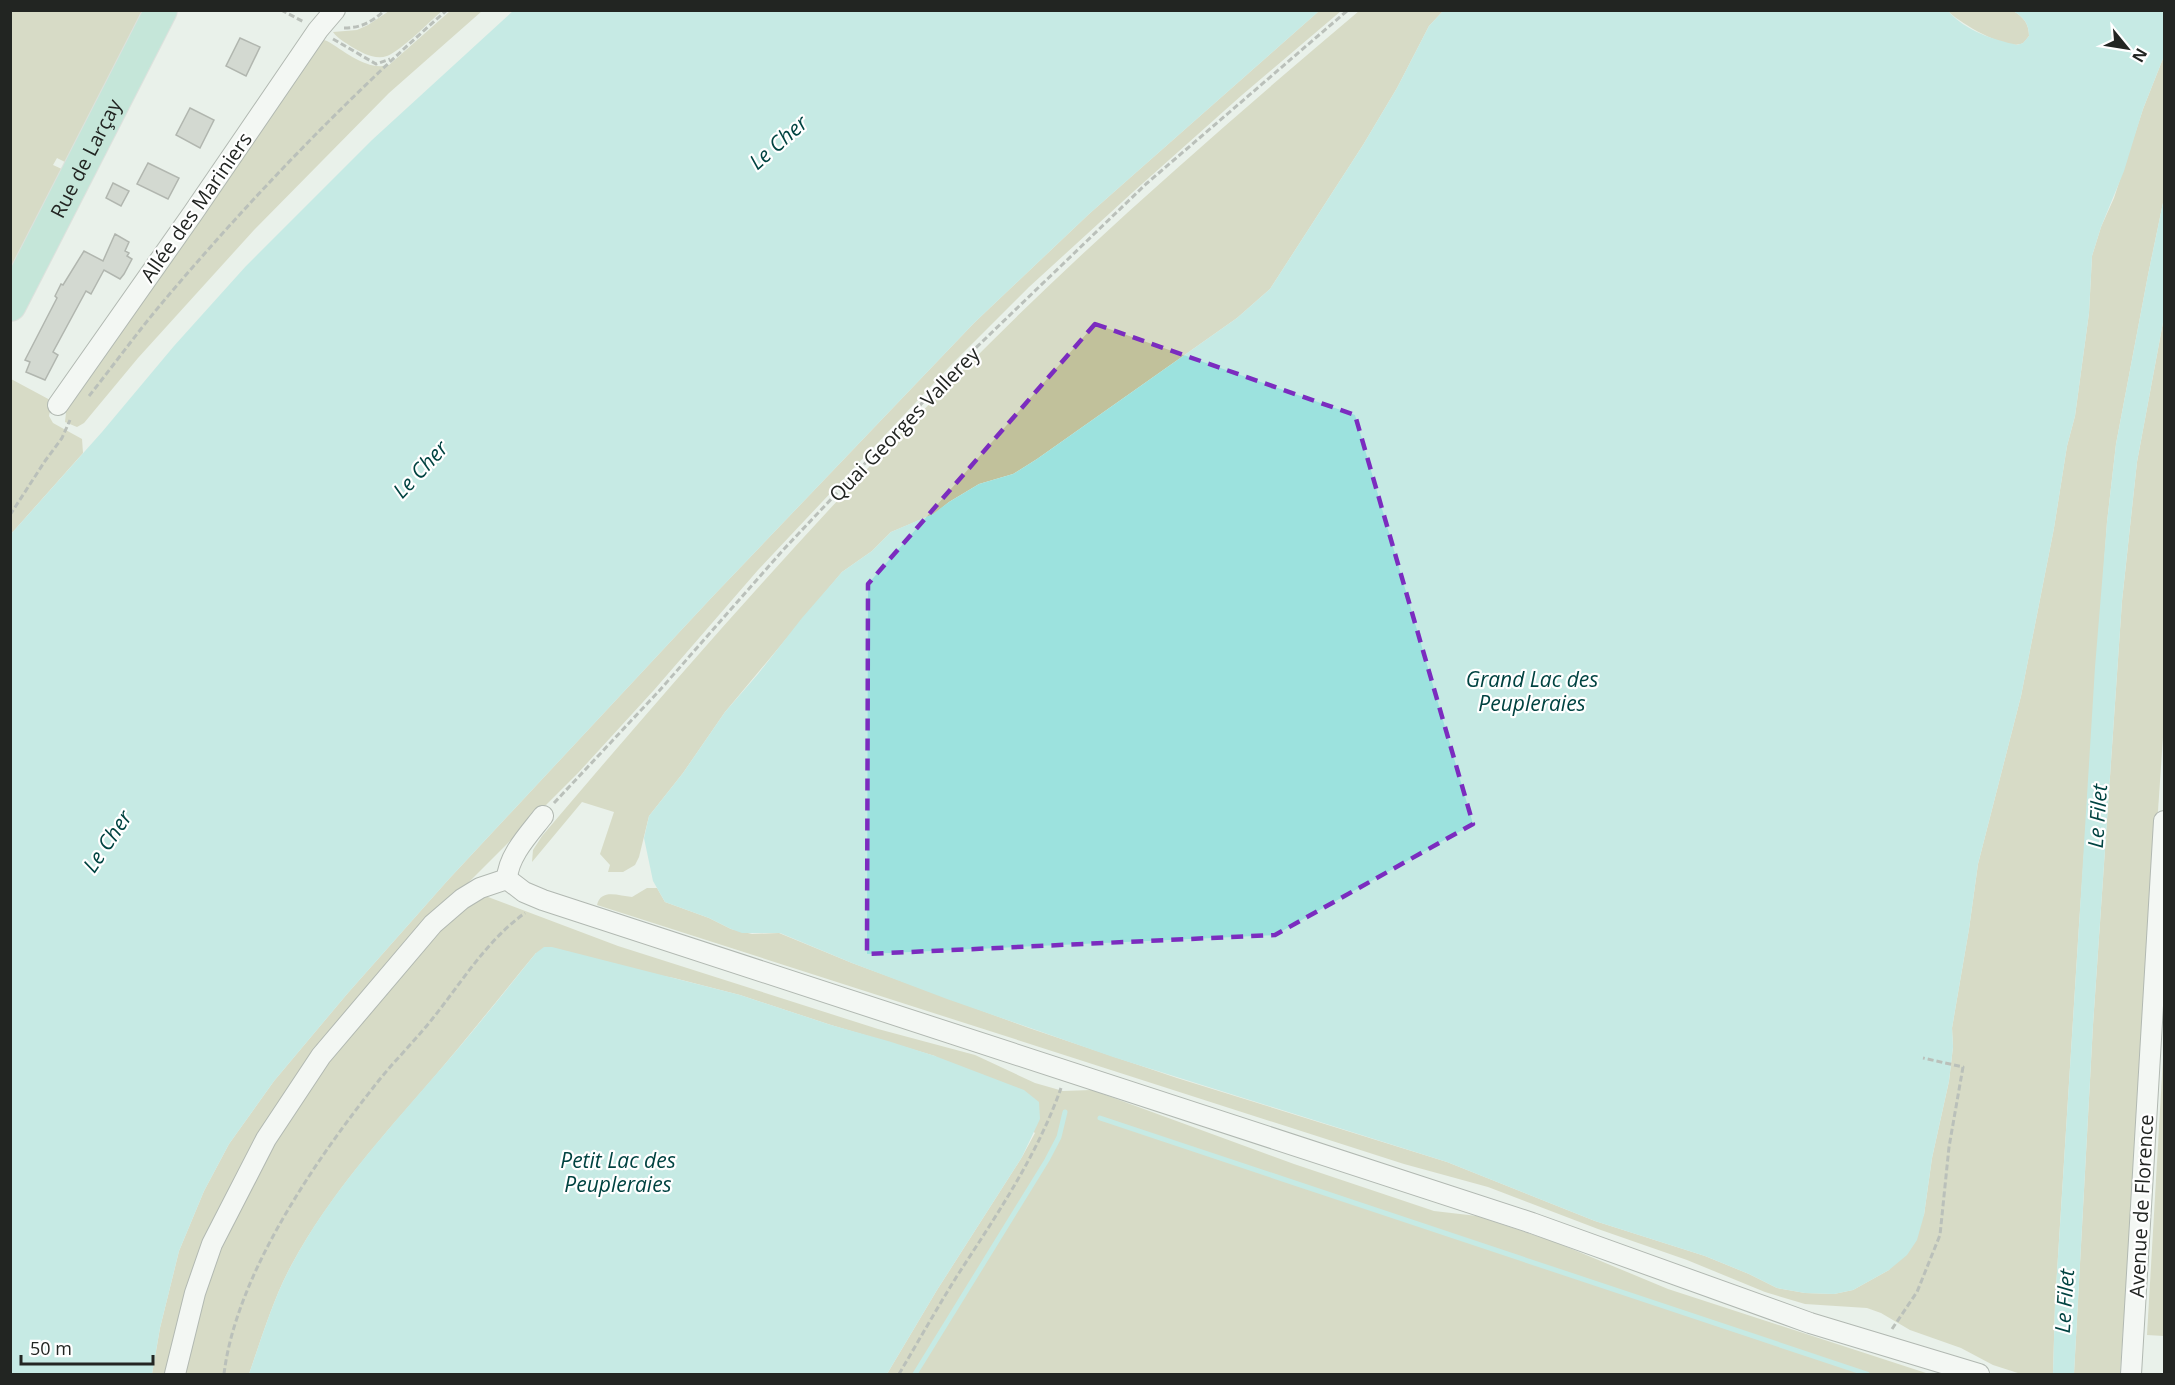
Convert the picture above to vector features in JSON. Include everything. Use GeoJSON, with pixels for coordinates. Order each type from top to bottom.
{"type":"FeatureCollection","features":[{"type":"Feature","properties":{"kind":"main road","name":"Rue de Larçay"},"geometry":{"type":"LineString","coordinates":[[10,305],[161,10]]}},
{"type":"Feature","properties":{"kind":"street","name":"Allée des Mariniers"},"geometry":{"type":"LineString","coordinates":[[66,411],[193,213],[318,30],[335,10]]}},
{"type":"Feature","properties":{"kind":"street"},"geometry":{"type":"LineString","coordinates":[[507,879],[514,857],[543,816]]}},
{"type":"Feature","properties":{"kind":"street","name":"Avenue de Florence"},"geometry":{"type":"LineString","coordinates":[[2131,1374],[2164,821]]}},
{"type":"Feature","properties":{"kind":"street"},"geometry":{"type":"LineString","coordinates":[[507,879],[524,892],[543,900],[1532,1223],[1810,1323],[1978,1374]]}},
{"type":"Feature","properties":{"kind":"street"},"geometry":{"type":"LineString","coordinates":[[175,1374],[195,1293],[212,1244],[266,1139],[315,1065],[433,924],[462,899],[480,888],[507,879]]}},
{"type":"Feature","properties":{"kind":"path"},"geometry":{"type":"LineString","coordinates":[[281,10],[376,64],[393,58]]}},
{"type":"Feature","properties":{"kind":"path"},"geometry":{"type":"LineString","coordinates":[[318,30],[357,28],[374,20],[384,10]]}},
{"type":"Feature","properties":{"kind":"path"},"geometry":{"type":"LineString","coordinates":[[86,400],[162,303],[272,180],[393,58],[447,10]]}},
{"type":"Feature","properties":{"kind":"path","name":"Quai Georges Vallerey"},"geometry":{"type":"LineString","coordinates":[[543,816],[659,691],[784,549],[958,365],[1146,184],[1348,10]]}},
{"type":"Feature","properties":{"kind":"path"},"geometry":{"type":"LineString","coordinates":[[10,515],[62,438],[66,424],[66,411]]}},
{"type":"Feature","properties":{"kind":"path"},"geometry":{"type":"LineString","coordinates":[[224,1374],[236,1323],[272,1238],[334,1140],[377,1083],[430,1022],[490,942],[512,922],[543,900]]}},
{"type":"Feature","properties":{"kind":"path"},"geometry":{"type":"LineString","coordinates":[[1881,1345],[1917,1292],[1940,1235],[1949,1147],[1963,1067],[1923,1058]]}},
{"type":"Feature","properties":{"kind":"path"},"geometry":{"type":"LineString","coordinates":[[899,1374],[1029,1161],[1051,1118],[1067,1070]]}},
{"type":"Feature","properties":{"kind":"highlighted area"},"geometry":{"type":"Polygon","coordinates":[[[1095,324],[1355,415],[1473,824],[1275,935],[867,954],[868,584],[1095,324]]]}},
{"type":"Feature","properties":{"kind":"green space"},"geometry":{"type":"Polygon","coordinates":[[[11,11],[145,11],[67,163],[57,158],[53,165],[64,170],[11,272],[11,11]]]}},
{"type":"Feature","properties":{"kind":"green space"},"geometry":{"type":"Polygon","coordinates":[[[389,11],[442,11],[400,48],[382,57],[360,52],[333,32],[357,30],[389,11]]]}},
{"type":"Feature","properties":{"kind":"green space"},"geometry":{"type":"Polygon","coordinates":[[[450,11],[482,11],[389,93],[254,230],[138,358],[84,423],[77,427],[65,422],[67,403],[321,39],[365,63],[389,65],[450,11]]]}},
{"type":"Feature","properties":{"kind":"green space"},"geometry":{"type":"Polygon","coordinates":[[[1319,11],[1341,11],[1242,95],[1029,287],[950,366],[758,570],[578,773],[464,887],[254,1147],[169,1374],[152,1374],[160,1328],[179,1251],[204,1191],[229,1144],[274,1081],[347,994],[448,880],[714,595],[974,323],[1089,214],[1319,11]]]}},
{"type":"Feature","properties":{"kind":"green space"},"geometry":{"type":"Polygon","coordinates":[[[1359,11],[1443,11],[1429,26],[1397,88],[1363,145],[1270,289],[1237,318],[1037,459],[1013,474],[979,484],[934,514],[891,532],[872,551],[842,572],[725,712],[683,773],[649,816],[635,865],[623,872],[608,872],[610,865],[600,854],[614,812],[582,802],[532,862],[533,850],[542,836],[644,717],[799,542],[906,428],[1009,324],[1106,232],[1359,11]]]}},
{"type":"Feature","properties":{"kind":"green space"},"geometry":{"type":"Polygon","coordinates":[[[1948,11],[2013,11],[2025,21],[2029,36],[2023,43],[2016,45],[1995,40],[1962,22],[1948,11]]]}},
{"type":"Feature","properties":{"kind":"green space"},"geometry":{"type":"Polygon","coordinates":[[[2164,56],[2164,198],[2116,444],[2107,522],[2079,925],[2055,1304],[2053,1374],[2021,1374],[1993,1365],[1961,1348],[1910,1330],[1881,1313],[1867,1308],[1805,1304],[1765,1292],[1687,1260],[1488,1187],[1404,1164],[597,905],[602,896],[632,897],[647,888],[657,888],[665,902],[709,918],[731,929],[752,934],[779,933],[852,963],[1029,1028],[1177,1078],[1447,1162],[1595,1221],[1705,1256],[1777,1288],[1805,1293],[1834,1294],[1853,1290],[1889,1270],[1924,1215],[1932,1158],[1949,1081],[1953,1047],[1952,1028],[1978,864],[2021,696],[2054,528],[2067,446],[2075,416],[2089,313],[2092,256],[2143,109],[2164,56]]]}},
{"type":"Feature","properties":{"kind":"green space"},"geometry":{"type":"Polygon","coordinates":[[[2164,317],[2164,722],[2120,1374],[2074,1374],[2093,1025],[2122,601],[2137,462],[2164,317]]]}},
{"type":"Feature","properties":{"kind":"green space"},"geometry":{"type":"Polygon","coordinates":[[[11,379],[52,401],[49,416],[53,423],[82,439],[83,453],[11,534],[11,379]]]}},
{"type":"Feature","properties":{"kind":"green space"},"geometry":{"type":"Polygon","coordinates":[[[481,896],[618,946],[878,1029],[975,1055],[1035,1083],[1063,1091],[1092,1090],[1294,1164],[1434,1211],[1477,1216],[1555,1242],[1668,1289],[1929,1374],[887,1374],[1035,1133],[935,1056],[740,995],[674,978],[536,953],[448,1061],[377,1143],[323,1214],[285,1277],[249,1374],[182,1374],[207,1283],[219,1250],[265,1156],[327,1059],[432,936],[481,896]]]}},
{"type":"Feature","properties":{"kind":"green space"},"geometry":{"type":"Polygon","coordinates":[[[2164,1041],[2164,1336],[2147,1335],[2164,1041]]]}},
{"type":"Feature","properties":{"kind":"water","name":"Le Cher"},"geometry":{"type":"Polygon","coordinates":[[[514,10],[1319,11],[1089,214],[974,323],[714,595],[448,880],[347,994],[274,1081],[229,1144],[204,1191],[179,1251],[160,1328],[152,1374],[11,1374],[11,534],[246,266],[372,140],[514,10]]]}},
{"type":"Feature","properties":{"kind":"water","name":"Grand Lac des Peupleraies"},"geometry":{"type":"Polygon","coordinates":[[[1443,11],[1948,11],[1971,29],[2017,45],[2023,43],[2029,36],[2029,32],[2025,21],[2013,11],[2164,11],[2164,56],[2143,109],[2124,171],[2092,256],[2089,313],[2075,416],[2067,446],[2054,528],[2021,696],[1978,864],[1952,1028],[1953,1047],[1949,1081],[1932,1158],[1924,1215],[1917,1240],[1907,1255],[1889,1270],[1853,1290],[1834,1294],[1805,1293],[1777,1288],[1705,1256],[1595,1221],[1447,1162],[1113,1057],[947,999],[780,933],[742,933],[665,902],[653,881],[644,838],[649,816],[683,773],[725,712],[842,572],[872,551],[891,532],[933,514],[979,484],[1013,474],[1037,459],[1237,318],[1270,289],[1363,145],[1397,88],[1429,26],[1443,11]]]}},
{"type":"Feature","properties":{"kind":"water","name":"Le Filet"},"geometry":{"type":"Polygon","coordinates":[[[2164,198],[2164,317],[2137,462],[2122,601],[2093,1025],[2074,1374],[2053,1374],[2055,1304],[2095,667],[2107,522],[2116,444],[2164,198]]]}},
{"type":"Feature","properties":{"kind":"water","name":"Petit Lac des Peupleraies"},"geometry":{"type":"Polygon","coordinates":[[[544,947],[552,947],[740,995],[888,1041],[935,1056],[1024,1090],[1039,1102],[1040,1119],[1022,1157],[937,1290],[887,1374],[249,1374],[285,1277],[322,1214],[375,1145],[459,1048],[536,953],[544,947]]]}},
{"type":"Feature","properties":{"kind":"building"},"geometry":{"type":"Polygon","coordinates":[[[240,38],[260,47],[246,76],[226,66],[240,38]]]}},
{"type":"Feature","properties":{"kind":"building"},"geometry":{"type":"Polygon","coordinates":[[[190,108],[214,120],[200,148],[176,135],[190,108]]]}},
{"type":"Feature","properties":{"kind":"building"},"geometry":{"type":"Polygon","coordinates":[[[148,163],[179,178],[168,199],[137,184],[148,163]]]}},
{"type":"Feature","properties":{"kind":"building"},"geometry":{"type":"Polygon","coordinates":[[[113,183],[129,191],[121,206],[106,198],[113,183]]]}},
{"type":"Feature","properties":{"kind":"building"},"geometry":{"type":"Polygon","coordinates":[[[115,234],[129,242],[125,251],[132,259],[124,274],[120,279],[104,270],[91,294],[86,291],[53,352],[58,355],[45,380],[26,372],[30,362],[25,360],[57,298],[55,296],[61,284],[63,285],[84,251],[103,261],[115,234]]]}},
{"type":"Feature","properties":{"kind":"waterway"},"geometry":{"type":"LineString","coordinates":[[915,1374],[1047,1160],[1059,1137],[1065,1112]]}},
{"type":"Feature","properties":{"kind":"waterway"},"geometry":{"type":"LineString","coordinates":[[1100,1118],[1867,1374]]}}]}
